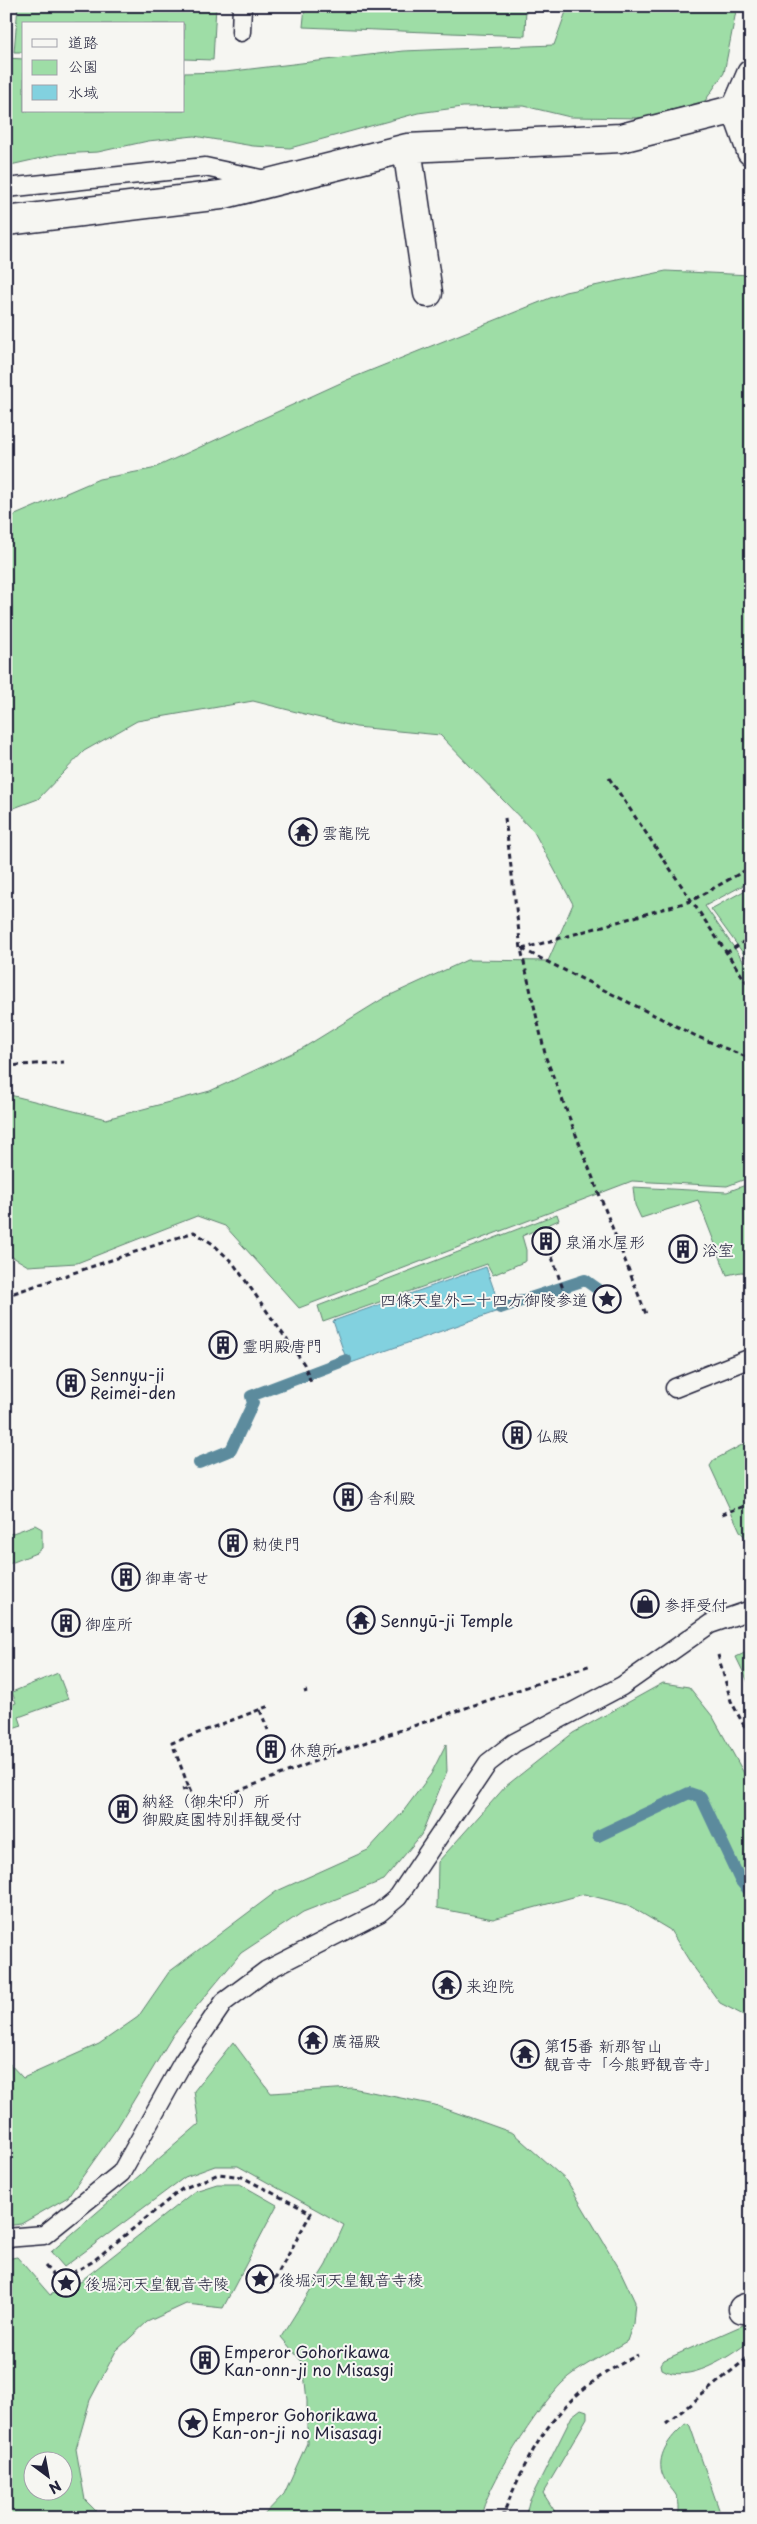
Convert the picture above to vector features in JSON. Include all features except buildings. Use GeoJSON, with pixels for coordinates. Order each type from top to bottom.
{"type":"FeatureCollection","features":[{"type":"Feature","properties":{"kind":"street"},"geometry":{"type":"LineString","coordinates":[[751,74],[743,105],[751,151]]}},
{"type":"Feature","properties":{"kind":"street"},"geometry":{"type":"LineString","coordinates":[[6,221],[221,195],[270,181],[407,148],[621,138],[743,105]]}},
{"type":"Feature","properties":{"kind":"street"},"geometry":{"type":"LineString","coordinates":[[407,148],[428,293]]}},
{"type":"Feature","properties":{"kind":"lane"},"geometry":{"type":"LineString","coordinates":[[241,32],[242,6]]}},
{"type":"Feature","properties":{"kind":"lane"},"geometry":{"type":"LineString","coordinates":[[6,188],[205,168],[270,181]]}},
{"type":"Feature","properties":{"kind":"lane"},"geometry":{"type":"LineString","coordinates":[[675,1388],[751,1358]]}},
{"type":"Feature","properties":{"kind":"lane"},"geometry":{"type":"LineString","coordinates":[[6,2238],[44,2235],[121,2173],[183,2062],[224,2002],[267,1970],[379,1913],[398,1897],[488,1763],[514,1743],[622,1686],[710,1624],[751,1610]]}},
{"type":"Feature","properties":{"kind":"path"},"geometry":{"type":"LineString","coordinates":[[608,778],[751,989]]}},
{"type":"Feature","properties":{"kind":"path"},"geometry":{"type":"LineString","coordinates":[[505,818],[521,949],[546,1058],[646,1314]]}},
{"type":"Feature","properties":{"kind":"path"},"geometry":{"type":"LineString","coordinates":[[521,949],[691,901],[751,867]]}},
{"type":"Feature","properties":{"kind":"path"},"geometry":{"type":"LineString","coordinates":[[726,953],[751,937]]}},
{"type":"Feature","properties":{"kind":"path"},"geometry":{"type":"LineString","coordinates":[[521,949],[698,1037],[751,1059]]}},
{"type":"Feature","properties":{"kind":"path"},"geometry":{"type":"LineString","coordinates":[[6,1066],[64,1062]]}},
{"type":"Feature","properties":{"kind":"path"},"geometry":{"type":"LineString","coordinates":[[6,1296],[194,1232],[213,1244],[233,1263],[304,1364],[311,1383]]}},
{"type":"Feature","properties":{"kind":"path"},"geometry":{"type":"LineString","coordinates":[[552,1258],[564,1292]]}},
{"type":"Feature","properties":{"kind":"path"},"geometry":{"type":"LineString","coordinates":[[6,1288],[14,1293]]}},
{"type":"Feature","properties":{"kind":"path"},"geometry":{"type":"LineString","coordinates":[[722,1514],[751,1504]]}},
{"type":"Feature","properties":{"kind":"path"},"geometry":{"type":"LineString","coordinates":[[710,1624],[730,1701],[751,1739]]}},
{"type":"Feature","properties":{"kind":"path"},"geometry":{"type":"LineString","coordinates":[[269,1706],[172,1743],[197,1807],[349,1748],[599,1662]]}},
{"type":"Feature","properties":{"kind":"path"},"geometry":{"type":"LineString","coordinates":[[260,1710],[268,1730]]}},
{"type":"Feature","properties":{"kind":"path"},"geometry":{"type":"LineString","coordinates":[[182,1790],[189,1788]]}},
{"type":"Feature","properties":{"kind":"path"},"geometry":{"type":"LineString","coordinates":[[58,2281],[92,2262],[182,2190],[218,2174],[242,2177],[310,2213],[268,2292]]}},
{"type":"Feature","properties":{"kind":"path"},"geometry":{"type":"LineString","coordinates":[[749,2240],[751,2244]]}},
{"type":"Feature","properties":{"kind":"path"},"geometry":{"type":"LineString","coordinates":[[504,2518],[504,2512],[520,2474],[542,2434],[577,2393],[638,2355]]}},
{"type":"Feature","properties":{"kind":"path"},"geometry":{"type":"LineString","coordinates":[[666,2424],[751,2356]]}},
{"type":"Feature","properties":{"kind":"green space"},"geometry":{"type":"Polygon","coordinates":[[[18,6],[216,6],[213,60],[185,59],[185,22],[22,22],[22,52],[14,52],[18,6]]]}},
{"type":"Feature","properties":{"kind":"green space"},"geometry":{"type":"Polygon","coordinates":[[[305,6],[526,6],[525,36],[303,27],[305,6]]]}},
{"type":"Feature","properties":{"kind":"green space"},"geometry":{"type":"Polygon","coordinates":[[[568,6],[737,6],[724,73],[705,101],[643,118],[570,117],[524,106],[463,107],[418,113],[290,148],[253,146],[194,136],[148,141],[98,152],[59,154],[6,166],[6,58],[22,59],[22,112],[185,112],[185,73],[225,72],[403,51],[554,45],[568,6]]]}},
{"type":"Feature","properties":{"kind":"green space"},"geometry":{"type":"Polygon","coordinates":[[[666,271],[751,275],[751,881],[705,906],[751,972],[751,1177],[727,1186],[632,1181],[299,1308],[225,1226],[197,1216],[77,1263],[28,1266],[6,1253],[6,1094],[106,1119],[210,1091],[303,1048],[384,998],[467,960],[548,961],[573,904],[534,832],[440,735],[356,727],[253,701],[137,721],[84,751],[38,799],[6,811],[6,519],[99,479],[152,469],[347,380],[565,292],[666,271]]]}},
{"type":"Feature","properties":{"kind":"green space"},"geometry":{"type":"Polygon","coordinates":[[[751,887],[751,964],[711,909],[751,887]]]}},
{"type":"Feature","properties":{"kind":"green space"},"geometry":{"type":"Polygon","coordinates":[[[751,1183],[751,1274],[741,1272],[727,1275],[698,1200],[641,1218],[635,1205],[633,1187],[727,1192],[751,1183]]]}},
{"type":"Feature","properties":{"kind":"green space"},"geometry":{"type":"Polygon","coordinates":[[[557,1214],[559,1220],[522,1236],[526,1250],[526,1261],[493,1275],[487,1264],[323,1322],[318,1306],[557,1214]]]}},
{"type":"Feature","properties":{"kind":"green space"},"geometry":{"type":"Polygon","coordinates":[[[751,1440],[751,1545],[740,1531],[710,1466],[714,1460],[751,1440]]]}},
{"type":"Feature","properties":{"kind":"green space"},"geometry":{"type":"Polygon","coordinates":[[[35,1525],[42,1529],[42,1548],[36,1553],[6,1565],[6,1532],[10,1534],[35,1525]]]}},
{"type":"Feature","properties":{"kind":"green space"},"geometry":{"type":"Polygon","coordinates":[[[751,1650],[751,1688],[736,1657],[751,1650]]]}},
{"type":"Feature","properties":{"kind":"green space"},"geometry":{"type":"Polygon","coordinates":[[[58,1673],[68,1699],[19,1717],[22,1726],[6,1731],[6,1707],[16,1703],[12,1692],[58,1673]]]}},
{"type":"Feature","properties":{"kind":"green space"},"geometry":{"type":"Polygon","coordinates":[[[663,1683],[689,1687],[713,1717],[751,1786],[751,2019],[720,2003],[690,1962],[670,1930],[628,1905],[584,1894],[493,1919],[437,1908],[438,1862],[506,1786],[573,1733],[663,1683]]]}},
{"type":"Feature","properties":{"kind":"green space"},"geometry":{"type":"Polygon","coordinates":[[[446,1744],[447,1771],[421,1835],[384,1880],[303,1912],[241,1953],[173,2035],[117,2128],[68,2197],[21,2224],[6,2226],[6,2060],[23,2078],[99,2044],[138,2017],[169,1972],[277,1891],[368,1850],[402,1813],[431,1774],[446,1744]]]}},
{"type":"Feature","properties":{"kind":"green space"},"geometry":{"type":"Polygon","coordinates":[[[233,2042],[271,2093],[352,2088],[435,2105],[513,2133],[567,2181],[619,2268],[635,2302],[633,2324],[627,2341],[577,2371],[552,2394],[527,2428],[502,2468],[484,2505],[481,2518],[261,2518],[284,2494],[307,2443],[307,2401],[303,2363],[281,2337],[326,2265],[344,2225],[238,2166],[215,2166],[185,2177],[64,2267],[51,2252],[199,2124],[194,2091],[233,2042]]]}},
{"type":"Feature","properties":{"kind":"green space"},"geometry":{"type":"Polygon","coordinates":[[[217,2184],[240,2184],[277,2205],[223,2308],[186,2304],[147,2322],[116,2351],[90,2400],[76,2449],[85,2500],[103,2518],[6,2518],[6,2259],[17,2257],[50,2295],[82,2280],[195,2191],[217,2184]]]}},
{"type":"Feature","properties":{"kind":"green space"},"geometry":{"type":"Polygon","coordinates":[[[750,2322],[750,2341],[720,2361],[708,2367],[684,2374],[672,2373],[662,2369],[661,2364],[664,2360],[750,2322]]]}},
{"type":"Feature","properties":{"kind":"green space"},"geometry":{"type":"Polygon","coordinates":[[[581,2409],[587,2411],[587,2418],[543,2493],[559,2518],[525,2518],[529,2502],[572,2416],[581,2409]]]}},
{"type":"Feature","properties":{"kind":"green space"},"geometry":{"type":"Polygon","coordinates":[[[687,2423],[690,2426],[722,2518],[678,2518],[679,2502],[662,2473],[661,2458],[671,2438],[687,2423]]]}},
{"type":"Feature","properties":{"kind":"water"},"geometry":{"type":"Polygon","coordinates":[[[486,1267],[501,1310],[348,1364],[333,1321],[486,1267]]]}},
{"type":"Feature","properties":{"kind":"waterway"},"geometry":{"type":"LineString","coordinates":[[500,1308],[585,1280],[599,1290]]}},
{"type":"Feature","properties":{"kind":"waterway"},"geometry":{"type":"LineString","coordinates":[[199,1463],[231,1450],[253,1403],[251,1396],[346,1360]]}},
{"type":"Feature","properties":{"kind":"waterway"},"geometry":{"type":"LineString","coordinates":[[598,1836],[689,1793],[701,1797],[740,1880],[751,1893]]}},
{"type":"Feature","properties":{"kind":"place","name":"雲龍院"},"geometry":{"type":"Point","coordinates":[303,832]}},
{"type":"Feature","properties":{"kind":"place","name":"泉涌水屋形"},"geometry":{"type":"Point","coordinates":[546,1241]}},
{"type":"Feature","properties":{"kind":"place","name":"浴室"},"geometry":{"type":"Point","coordinates":[683,1249]}},
{"type":"Feature","properties":{"kind":"place","name":"四條天皇外二十四方御陵参道"},"geometry":{"type":"Point","coordinates":[607,1299]}},
{"type":"Feature","properties":{"kind":"place","name":"霊明殿唐門"},"geometry":{"type":"Point","coordinates":[223,1345]}},
{"type":"Feature","properties":{"kind":"place","name":"Sennyu-ji Reimei-den"},"geometry":{"type":"Point","coordinates":[71,1383]}},
{"type":"Feature","properties":{"kind":"place","name":"仏殿"},"geometry":{"type":"Point","coordinates":[517,1435]}},
{"type":"Feature","properties":{"kind":"place","name":"舎利殿"},"geometry":{"type":"Point","coordinates":[348,1497]}},
{"type":"Feature","properties":{"kind":"place","name":"勅使門"},"geometry":{"type":"Point","coordinates":[233,1543]}},
{"type":"Feature","properties":{"kind":"place","name":"御車寄せ"},"geometry":{"type":"Point","coordinates":[126,1577]}},
{"type":"Feature","properties":{"kind":"place","name":"参拝受付"},"geometry":{"type":"Point","coordinates":[645,1604]}},
{"type":"Feature","properties":{"kind":"place","name":"Sennyū-ji Temple"},"geometry":{"type":"Point","coordinates":[361,1620]}},
{"type":"Feature","properties":{"kind":"place","name":"御座所"},"geometry":{"type":"Point","coordinates":[66,1623]}},
{"type":"Feature","properties":{"kind":"place","name":"休憩所"},"geometry":{"type":"Point","coordinates":[271,1749]}},
{"type":"Feature","properties":{"kind":"place","name":"納経（御朱印）所 御殿庭園特別拝観受付"},"geometry":{"type":"Point","coordinates":[123,1809]}},
{"type":"Feature","properties":{"kind":"place","name":"来迎院"},"geometry":{"type":"Point","coordinates":[447,1985]}},
{"type":"Feature","properties":{"kind":"place","name":"廣福殿"},"geometry":{"type":"Point","coordinates":[313,2040]}},
{"type":"Feature","properties":{"kind":"place","name":"第15番 新那智山 観音寺「今熊野観音寺」"},"geometry":{"type":"Point","coordinates":[525,2054]}},
{"type":"Feature","properties":{"kind":"place","name":"後堀河天皇観音寺稜"},"geometry":{"type":"Point","coordinates":[260,2279]}},
{"type":"Feature","properties":{"kind":"place","name":"後堀河天皇観音寺陵"},"geometry":{"type":"Point","coordinates":[66,2283]}},
{"type":"Feature","properties":{"kind":"place","name":"Emperor Gohorikawa Kan-onn-ji no Misasgi"},"geometry":{"type":"Point","coordinates":[205,2360]}},
{"type":"Feature","properties":{"kind":"place","name":"Emperor Gohorikawa Kan-on-ji no Misasagi"},"geometry":{"type":"Point","coordinates":[193,2423]}}]}
